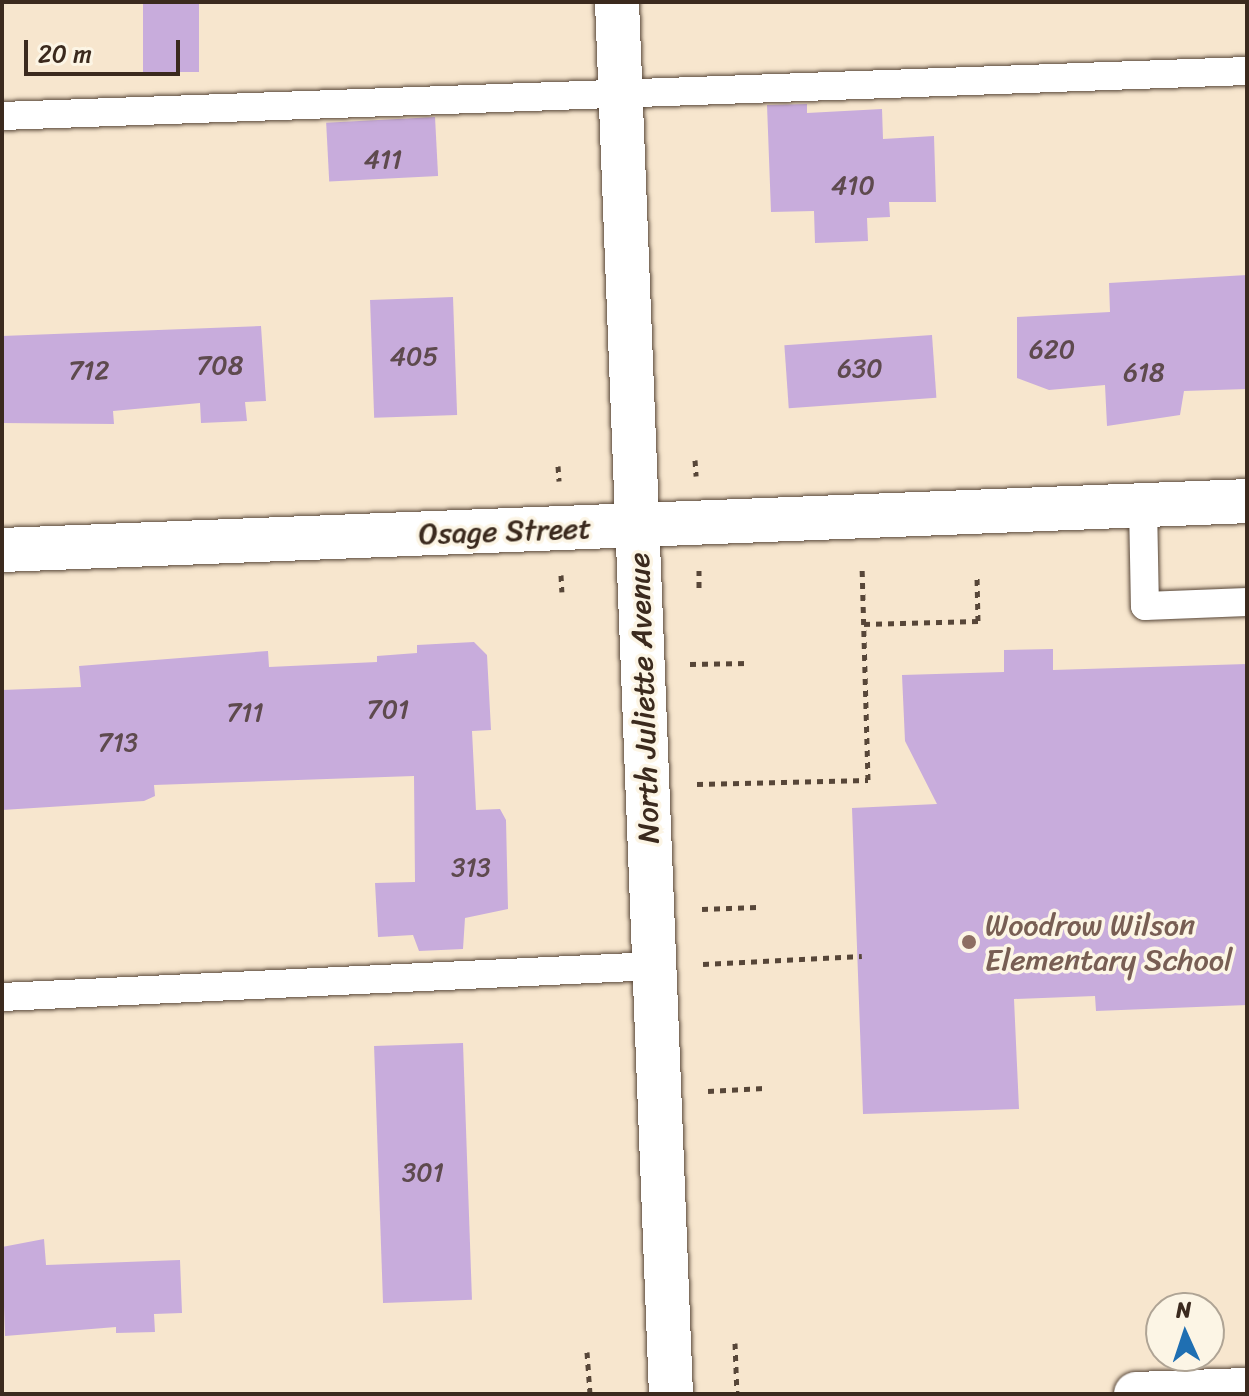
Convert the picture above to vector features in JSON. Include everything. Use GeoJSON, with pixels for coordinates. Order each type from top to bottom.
{"type":"FeatureCollection","features":[{"type":"Feature","properties":{"kind":"street","name":"North Juliette Avenue"},"geometry":{"type":"LineString","coordinates":[[617,2],[671,1394]]}},
{"type":"Feature","properties":{"kind":"street","name":"Osage Street"},"geometry":{"type":"LineString","coordinates":[[2,550],[1247,501]]}},
{"type":"Feature","properties":{"kind":"street"},"geometry":{"type":"LineString","coordinates":[[1136,1394],[1247,1390]]}},
{"type":"Feature","properties":{"kind":"lane"},"geometry":{"type":"LineString","coordinates":[[2,116],[1247,71]]}},
{"type":"Feature","properties":{"kind":"lane"},"geometry":{"type":"LineString","coordinates":[[1143,505],[1145,606],[1247,602]]}},
{"type":"Feature","properties":{"kind":"lane"},"geometry":{"type":"LineString","coordinates":[[2,997],[655,966]]}},
{"type":"Feature","properties":{"kind":"path"},"geometry":{"type":"LineString","coordinates":[[648,785],[868,780],[859,516]]}},
{"type":"Feature","properties":{"kind":"path"},"geometry":{"type":"LineString","coordinates":[[864,624],[978,621],[977,577]]}},
{"type":"Feature","properties":{"kind":"path"},"geometry":{"type":"LineString","coordinates":[[645,666],[748,663]]}},
{"type":"Feature","properties":{"kind":"path"},"geometry":{"type":"LineString","coordinates":[[655,966],[862,956]]}},
{"type":"Feature","properties":{"kind":"path"},"geometry":{"type":"LineString","coordinates":[[735,1343],[737,1394]]}},
{"type":"Feature","properties":{"kind":"path"},"geometry":{"type":"LineString","coordinates":[[587,1352],[590,1394]]}},
{"type":"Feature","properties":{"kind":"building"},"geometry":{"type":"Polygon","coordinates":[[[143,2],[199,2],[199,72],[143,72],[143,2]]]}},
{"type":"Feature","properties":{"kind":"building"},"geometry":{"type":"Polygon","coordinates":[[[807,104],[807,113],[882,109],[883,139],[934,136],[936,202],[889,202],[890,217],[867,218],[868,241],[815,243],[814,211],[771,212],[767,105],[807,104]]]}},
{"type":"Feature","properties":{"kind":"building"},"geometry":{"type":"Polygon","coordinates":[[[435,117],[438,176],[329,182],[326,123],[435,117]]]}},
{"type":"Feature","properties":{"kind":"building"},"geometry":{"type":"Polygon","coordinates":[[[1247,275],[1247,389],[1184,391],[1180,415],[1107,426],[1105,385],[1049,390],[1017,378],[1017,317],[1110,312],[1109,283],[1247,275]]]}},
{"type":"Feature","properties":{"kind":"building"},"geometry":{"type":"Polygon","coordinates":[[[453,297],[457,415],[374,418],[370,300],[453,297]]]}},
{"type":"Feature","properties":{"kind":"building"},"geometry":{"type":"Polygon","coordinates":[[[261,326],[266,401],[245,402],[247,421],[201,423],[200,403],[113,411],[114,424],[2,423],[2,336],[261,326]]]}},
{"type":"Feature","properties":{"kind":"building"},"geometry":{"type":"Polygon","coordinates":[[[932,335],[936,398],[789,408],[784,345],[932,335]]]}},
{"type":"Feature","properties":{"kind":"building"},"geometry":{"type":"Polygon","coordinates":[[[474,642],[487,655],[491,730],[472,731],[476,810],[500,809],[506,820],[508,909],[465,918],[463,949],[419,951],[413,935],[378,937],[375,883],[415,882],[414,776],[154,785],[155,796],[144,801],[2,810],[2,690],[81,687],[79,666],[268,651],[269,667],[377,662],[377,656],[417,653],[417,645],[474,642]]]}},
{"type":"Feature","properties":{"kind":"building"},"geometry":{"type":"Polygon","coordinates":[[[1053,649],[1053,670],[1247,664],[1247,1005],[1096,1011],[1095,996],[1014,999],[1019,1109],[863,1114],[852,808],[937,804],[905,741],[902,675],[1004,672],[1004,650],[1053,649]]]}},
{"type":"Feature","properties":{"kind":"building"},"geometry":{"type":"Polygon","coordinates":[[[463,1043],[472,1300],[383,1303],[374,1046],[463,1043]]]}},
{"type":"Feature","properties":{"kind":"building"},"geometry":{"type":"Polygon","coordinates":[[[44,1239],[46,1265],[180,1260],[182,1313],[154,1314],[155,1332],[116,1333],[116,1327],[5,1336],[2,1247],[44,1239]]]}},
{"type":"Feature","properties":{"kind":"place","name":"Woodrow Wilson Elementary School"},"geometry":{"type":"Point","coordinates":[969,942]}}]}
